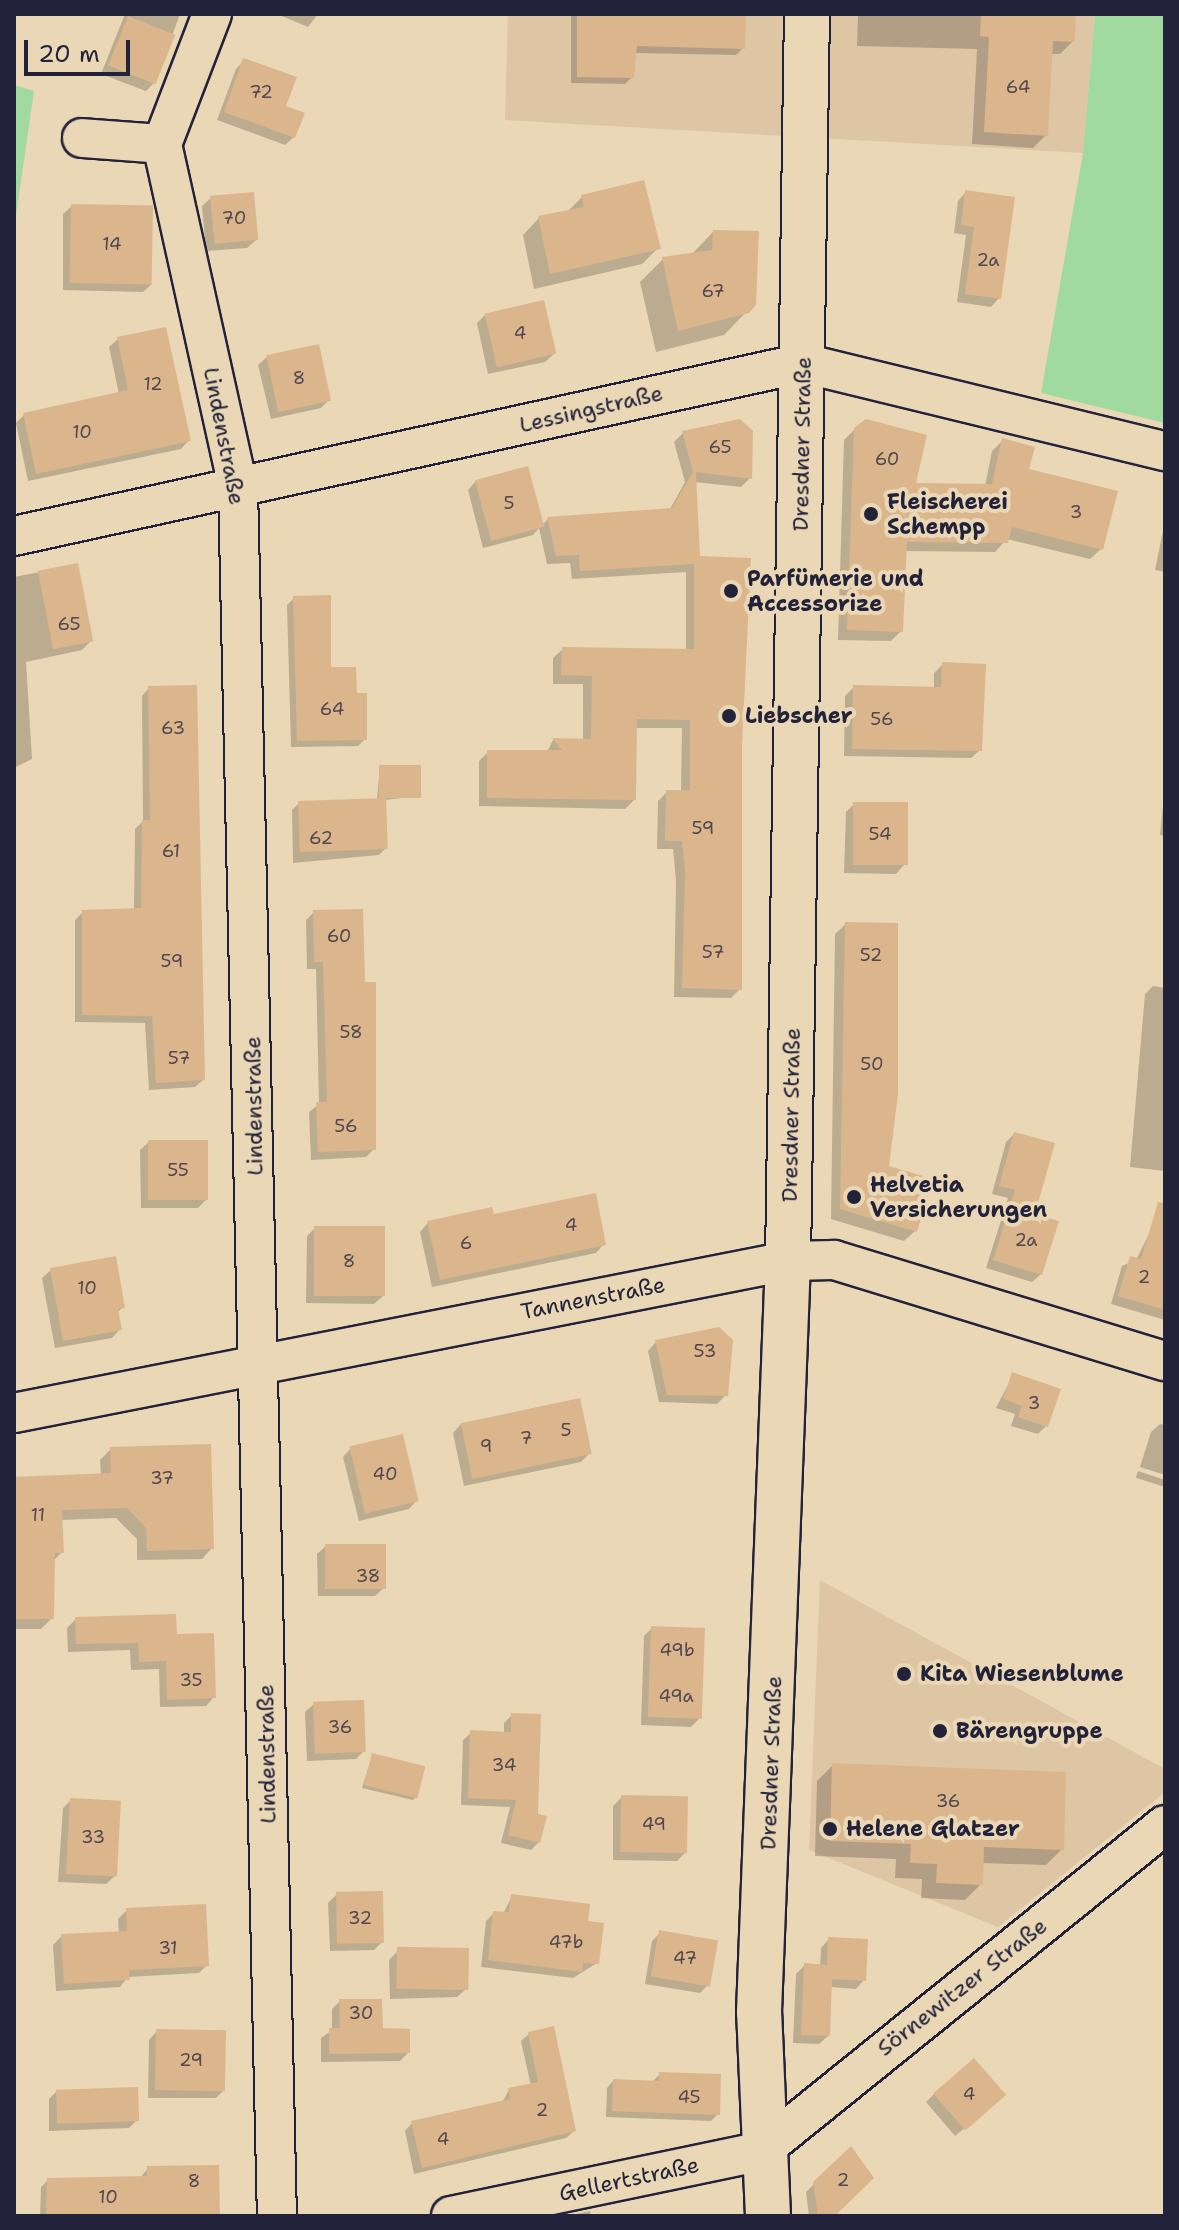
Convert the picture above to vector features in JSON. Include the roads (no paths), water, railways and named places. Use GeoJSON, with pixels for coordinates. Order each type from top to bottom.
{"type":"FeatureCollection","features":[{"type":"Feature","properties":{"kind":"main road","name":"Dresdner Straße"},"geometry":{"type":"LineString","coordinates":[[768,2216],[761,2151],[759,2012],[788,1261],[807,14]]}},
{"type":"Feature","properties":{"kind":"street"},"geometry":{"type":"LineString","coordinates":[[82,138],[162,144],[212,14]]}},
{"type":"Feature","properties":{"kind":"street","name":"Lindenstraße"},"geometry":{"type":"LineString","coordinates":[[162,144],[238,488],[277,2216]]}},
{"type":"Feature","properties":{"kind":"street","name":"Lessingstraße"},"geometry":{"type":"LineString","coordinates":[[14,536],[803,363],[1165,451]]}},
{"type":"Feature","properties":{"kind":"street","name":"Tannenstraße"},"geometry":{"type":"LineString","coordinates":[[14,1413],[260,1361],[788,1261],[834,1260],[1165,1361]]}},
{"type":"Feature","properties":{"kind":"street","name":"Sörnewitzer Straße"},"geometry":{"type":"LineString","coordinates":[[761,2151],[1165,1825]]}},
{"type":"Feature","properties":{"kind":"street","name":"Gellertstraße"},"geometry":{"type":"LineString","coordinates":[[451,2216],[761,2151]]}},
{"type":"Feature","properties":{"kind":"place","name":"Fleischerei Schempp"},"geometry":{"type":"Point","coordinates":[871,514]}},
{"type":"Feature","properties":{"kind":"place","name":"Parfümerie und Accessorize"},"geometry":{"type":"Point","coordinates":[731,591]}},
{"type":"Feature","properties":{"kind":"place","name":"Liebscher"},"geometry":{"type":"Point","coordinates":[729,716]}},
{"type":"Feature","properties":{"kind":"place","name":"Helvetia Versicherungen"},"geometry":{"type":"Point","coordinates":[854,1197]}},
{"type":"Feature","properties":{"kind":"place","name":"Kita Wiesenblume"},"geometry":{"type":"Point","coordinates":[904,1674]}},
{"type":"Feature","properties":{"kind":"place","name":"Bärengruppe"},"geometry":{"type":"Point","coordinates":[940,1731]}},
{"type":"Feature","properties":{"kind":"place","name":"Helene Glatzer"},"geometry":{"type":"Point","coordinates":[830,1829]}}]}
